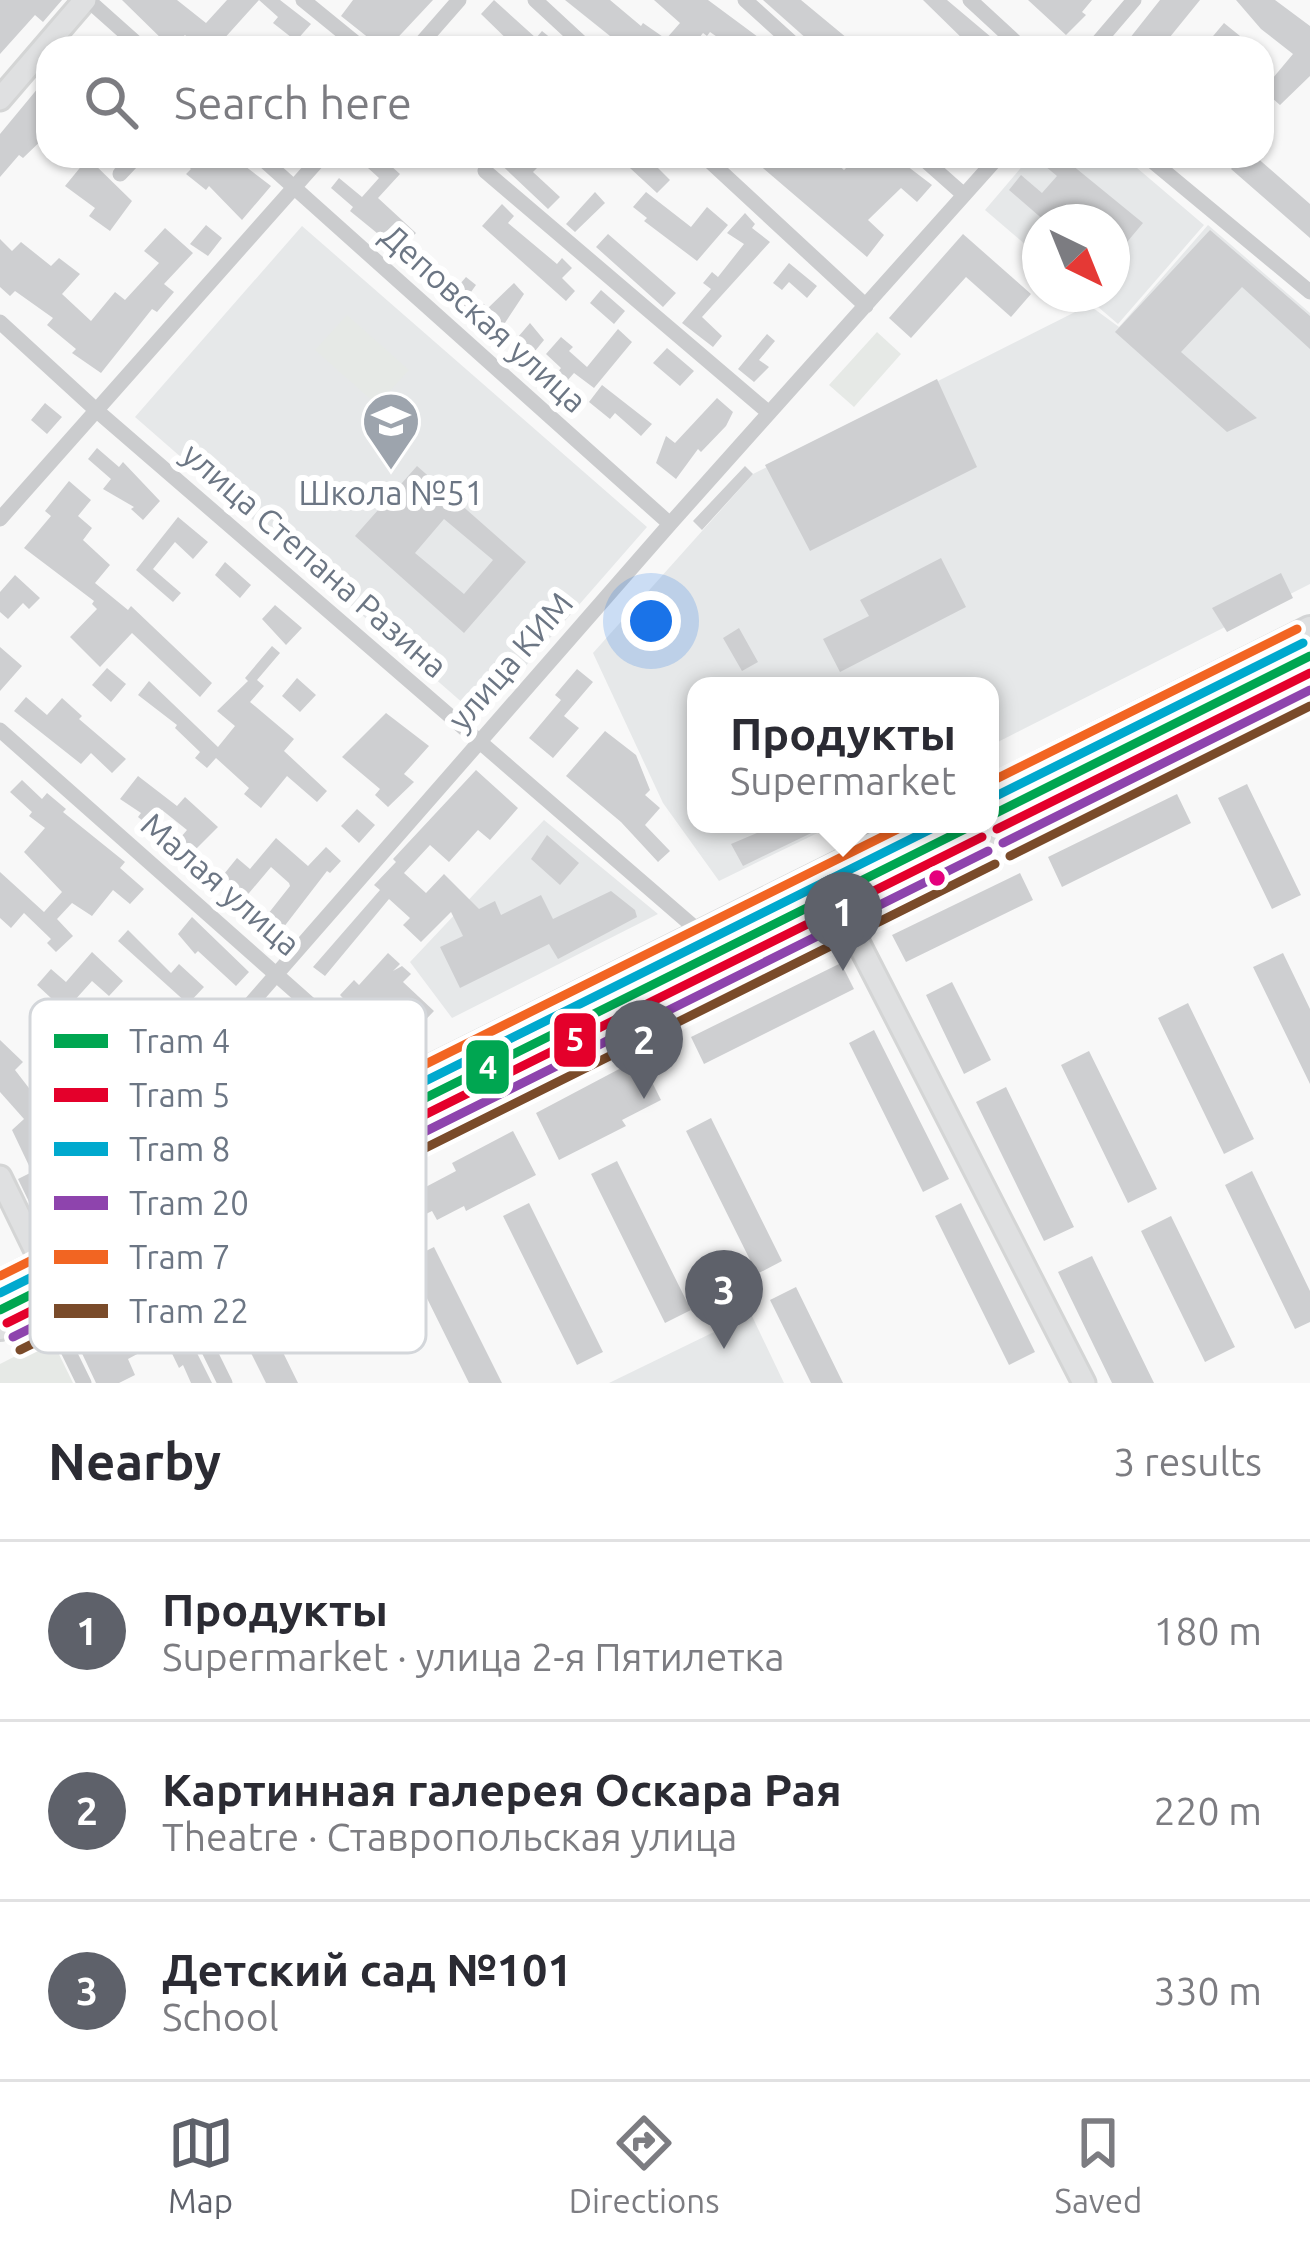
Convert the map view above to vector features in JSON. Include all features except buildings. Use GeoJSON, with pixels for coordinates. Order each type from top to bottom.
{"type":"FeatureCollection","features":[{"type":"Feature","properties":{"kind":"main road"},"geometry":{"type":"LineString","coordinates":[[55,36],[87,0]]}},
{"type":"Feature","properties":{"kind":"main road"},"geometry":{"type":"LineString","coordinates":[[0,99],[36,58]]}},
{"type":"Feature","properties":{"kind":"main road"},"geometry":{"type":"LineString","coordinates":[[999,784],[1310,629]]}},
{"type":"Feature","properties":{"kind":"main road"},"geometry":{"type":"LineString","coordinates":[[999,830],[1310,674]]}},
{"type":"Feature","properties":{"kind":"main road"},"geometry":{"type":"LineString","coordinates":[[426,1071],[902,833]]}},
{"type":"Feature","properties":{"kind":"main road"},"geometry":{"type":"LineString","coordinates":[[426,1116],[993,833]]}},
{"type":"Feature","properties":{"kind":"main road"},"geometry":{"type":"LineString","coordinates":[[841,909],[1084,1383]]}},
{"type":"Feature","properties":{"kind":"main road"},"geometry":{"type":"LineString","coordinates":[[0,1178],[30,1238]]}},
{"type":"Feature","properties":{"kind":"main road"},"geometry":{"type":"LineString","coordinates":[[0,1283],[30,1268]]}},
{"type":"Feature","properties":{"kind":"main road"},"geometry":{"type":"LineString","coordinates":[[0,1327],[30,1312]]}},
{"type":"Feature","properties":{"kind":"street"},"geometry":{"type":"LineString","coordinates":[[87,0],[128,36]]}},
{"type":"Feature","properties":{"kind":"street"},"geometry":{"type":"LineString","coordinates":[[303,0],[347,36]]}},
{"type":"Feature","properties":{"kind":"street"},"geometry":{"type":"LineString","coordinates":[[428,36],[459,0]]}},
{"type":"Feature","properties":{"kind":"street"},"geometry":{"type":"LineString","coordinates":[[535,0],[574,36]]}},
{"type":"Feature","properties":{"kind":"street"},"geometry":{"type":"LineString","coordinates":[[746,0],[785,36]]}},
{"type":"Feature","properties":{"kind":"street"},"geometry":{"type":"LineString","coordinates":[[970,0],[1009,36]]}},
{"type":"Feature","properties":{"kind":"street"},"geometry":{"type":"LineString","coordinates":[[1103,36],[1134,0]]}},
{"type":"Feature","properties":{"kind":"street"},"geometry":{"type":"LineString","coordinates":[[120,174],[126,168]]}},
{"type":"Feature","properties":{"kind":"street","name":"Деповская улица"},"geometry":{"type":"LineString","coordinates":[[273,168],[670,524]]}},
{"type":"Feature","properties":{"kind":"street"},"geometry":{"type":"LineString","coordinates":[[0,519],[312,168]]}},
{"type":"Feature","properties":{"kind":"street"},"geometry":{"type":"LineString","coordinates":[[717,168],[866,306]]}},
{"type":"Feature","properties":{"kind":"street"},"geometry":{"type":"LineString","coordinates":[[934,168],[964,195]]}},
{"type":"Feature","properties":{"kind":"street","name":"улица КИМ"},"geometry":{"type":"LineString","coordinates":[[255,999],[988,168]]}},
{"type":"Feature","properties":{"kind":"street"},"geometry":{"type":"LineString","coordinates":[[1160,168],[1310,292]]}},
{"type":"Feature","properties":{"kind":"street"},"geometry":{"type":"LineString","coordinates":[[485,171],[769,413]]}},
{"type":"Feature","properties":{"kind":"street","name":"улица Степана Разина"},"geometry":{"type":"LineString","coordinates":[[0,322],[703,934]]}},
{"type":"Feature","properties":{"kind":"street","name":"Малая улица"},"geometry":{"type":"LineString","coordinates":[[0,730],[307,999]]}},
{"type":"Feature","properties":{"kind":"street"},"geometry":{"type":"LineString","coordinates":[[69,1353],[84,1383]]}},
{"type":"Feature","properties":{"kind":"street"},"geometry":{"type":"LineString","coordinates":[[210,1353],[225,1383]]}},
{"type":"Feature","properties":{"kind":"shaded area"},"geometry":{"type":"Polygon","coordinates":[[[1021,168],[1137,168],[1204,225],[1130,310],[1130,204],[1022,204],[1022,242],[985,210],[1021,168]]]}},
{"type":"Feature","properties":{"kind":"shaded area"},"geometry":{"type":"Polygon","coordinates":[[[1208,225],[1310,313],[1310,584],[999,741],[999,677],[687,677],[687,833],[818,833],[719,881],[663,803],[593,653],[753,474],[1075,312],[1099,312],[1119,327],[1208,225]]]}},
{"type":"Feature","properties":{"kind":"shaded area","name":"Школа №51"},"geometry":{"type":"Polygon","coordinates":[[[302,226],[647,527],[480,718],[135,417],[302,226]]]}},
{"type":"Feature","properties":{"kind":"shaded area"},"geometry":{"type":"Polygon","coordinates":[[[1104,312],[1128,312],[1118,324],[1104,312]]]}},
{"type":"Feature","properties":{"kind":"shaded area"},"geometry":{"type":"Polygon","coordinates":[[[347,315],[409,370],[377,405],[315,350],[347,315]]]}},
{"type":"Feature","properties":{"kind":"shaded area"},"geometry":{"type":"Polygon","coordinates":[[[877,332],[901,354],[854,407],[829,385],[877,332]]]}},
{"type":"Feature","properties":{"kind":"shaded area"},"geometry":{"type":"Polygon","coordinates":[[[544,820],[658,914],[452,1018],[410,962],[544,820]]]}},
{"type":"Feature","properties":{"kind":"shaded area"},"geometry":{"type":"Polygon","coordinates":[[[751,1314],[784,1383],[609,1383],[751,1314]]]}},
{"type":"Feature","properties":{"kind":"shaded area"},"geometry":{"type":"Polygon","coordinates":[[[30,1349],[30,1353],[58,1353],[73,1383],[0,1383],[0,1364],[30,1349]]]}},
{"type":"Feature","properties":{"kind":"tram line","name":"7"},"geometry":{"type":"LineString","coordinates":[[999,778],[1297,629]]}},
{"type":"Feature","properties":{"kind":"tram line","name":"8"},"geometry":{"type":"LineString","coordinates":[[999,795],[1303,643]]}},
{"type":"Feature","properties":{"kind":"tram line","name":"4"},"geometry":{"type":"LineString","coordinates":[[999,812],[1310,656]]}},
{"type":"Feature","properties":{"kind":"tram line","name":"5"},"geometry":{"type":"LineString","coordinates":[[999,828],[1310,673]]}},
{"type":"Feature","properties":{"kind":"tram line","name":"20"},"geometry":{"type":"LineString","coordinates":[[1003,843],[1310,690]]}},
{"type":"Feature","properties":{"kind":"tram line","name":"22"},"geometry":{"type":"LineString","coordinates":[[1010,856],[1310,706]]}},
{"type":"Feature","properties":{"kind":"tram line","name":"7"},"geometry":{"type":"LineString","coordinates":[[426,1064],[890,833]]}},
{"type":"Feature","properties":{"kind":"tram line","name":"8"},"geometry":{"type":"LineString","coordinates":[[426,1081],[923,833]]}},
{"type":"Feature","properties":{"kind":"tram line","name":"4"},"geometry":{"type":"LineString","coordinates":[[426,1098],[957,833]]}},
{"type":"Feature","properties":{"kind":"tram line","name":"5"},"geometry":{"type":"LineString","coordinates":[[426,1114],[982,837]]}},
{"type":"Feature","properties":{"kind":"tram line","name":"20"},"geometry":{"type":"LineString","coordinates":[[426,1131],[988,851]]}},
{"type":"Feature","properties":{"kind":"tram line","name":"22"},"geometry":{"type":"LineString","coordinates":[[426,1148],[995,864]]}},
{"type":"Feature","properties":{"kind":"tram line","name":"7"},"geometry":{"type":"LineString","coordinates":[[0,1276],[30,1261]]}},
{"type":"Feature","properties":{"kind":"tram line","name":"8"},"geometry":{"type":"LineString","coordinates":[[0,1293],[30,1278]]}},
{"type":"Feature","properties":{"kind":"tram line","name":"4"},"geometry":{"type":"LineString","coordinates":[[0,1310],[30,1295]]}},
{"type":"Feature","properties":{"kind":"tram line","name":"5"},"geometry":{"type":"LineString","coordinates":[[7,1323],[30,1312]]}},
{"type":"Feature","properties":{"kind":"tram line","name":"20"},"geometry":{"type":"LineString","coordinates":[[13,1337],[30,1329]]}},
{"type":"Feature","properties":{"kind":"tram line","name":"22"},"geometry":{"type":"LineString","coordinates":[[20,1350],[30,1345]]}},
{"type":"Feature","properties":{"kind":"place","name":"Школа №51"},"geometry":{"type":"Point","coordinates":[391,472]}},
{"type":"Feature","properties":{"kind":"place","name":"Продукты"},"geometry":{"type":"Point","coordinates":[843,971]}},
{"type":"Feature","properties":{"kind":"place","name":"Картинная галерея Оскара Рая"},"geometry":{"type":"Point","coordinates":[644,1099]}},
{"type":"Feature","properties":{"kind":"place","name":"Детский сад №101"},"geometry":{"type":"Point","coordinates":[724,1349]}}]}
